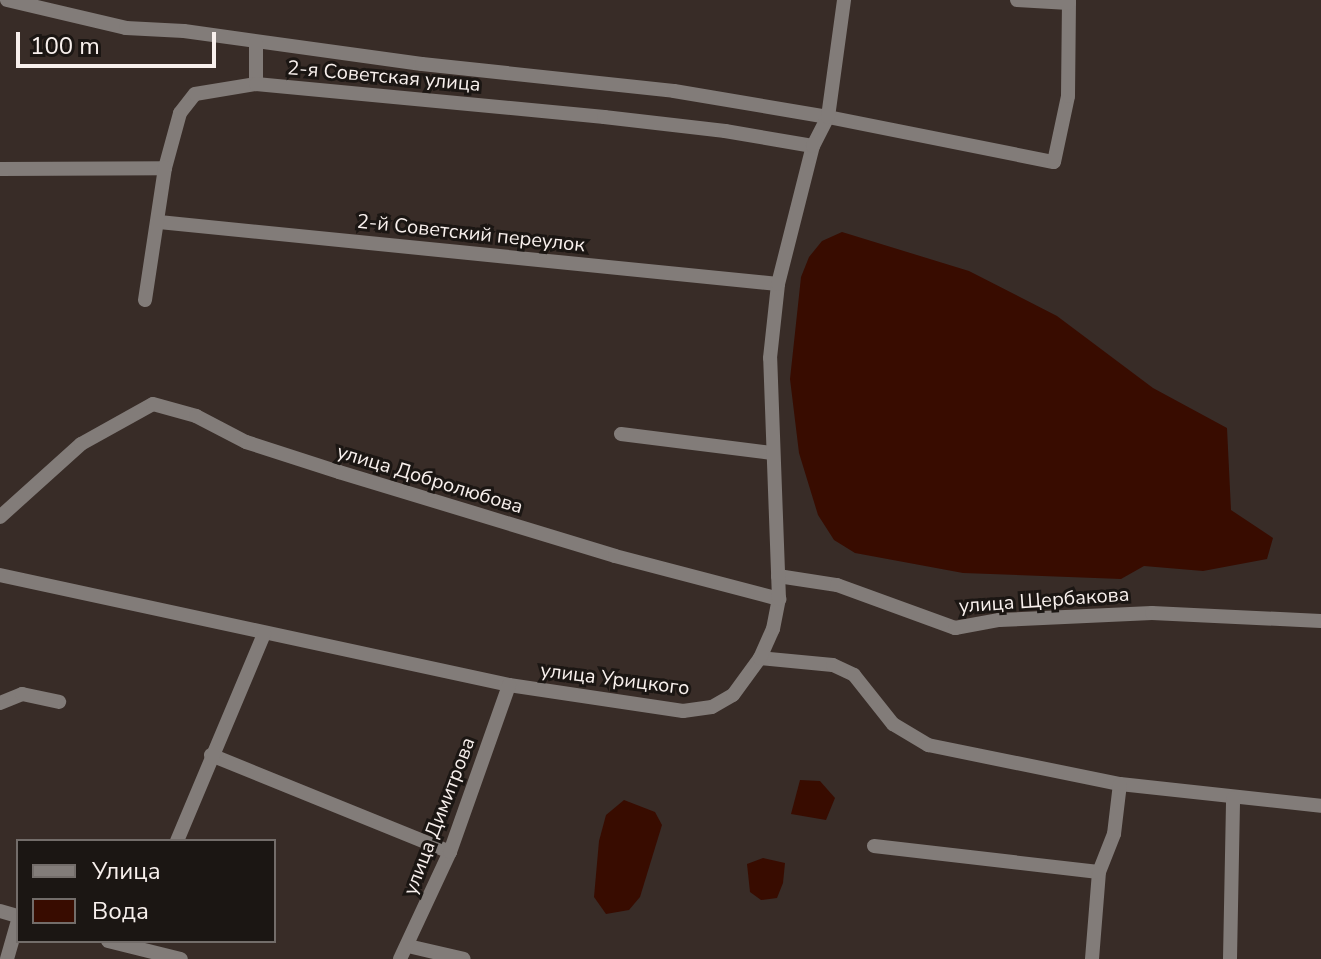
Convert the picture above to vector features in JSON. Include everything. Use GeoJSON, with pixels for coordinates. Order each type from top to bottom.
{"type":"FeatureCollection","features":[{"type":"Feature","properties":{"kind":"street"},"geometry":{"type":"LineString","coordinates":[[7,0],[34,3],[126,28],[184,31],[256,43],[674,91],[828,117],[1054,162],[1068,96],[1069,2],[1017,0]]}},
{"type":"Feature","properties":{"kind":"street","name":"улица Урицкого"},"geometry":{"type":"LineString","coordinates":[[0,575],[509,685],[683,711],[712,707],[733,695],[760,658],[773,629],[779,599],[770,358],[778,284],[813,146],[828,117],[844,0]]}},
{"type":"Feature","properties":{"kind":"street"},"geometry":{"type":"LineString","coordinates":[[256,43],[256,84]]}},
{"type":"Feature","properties":{"kind":"street","name":"2-я Советская улица"},"geometry":{"type":"LineString","coordinates":[[145,300],[165,168],[180,113],[195,94],[256,84],[619,119],[725,131],[813,146]]}},
{"type":"Feature","properties":{"kind":"street"},"geometry":{"type":"LineString","coordinates":[[0,169],[165,168]]}},
{"type":"Feature","properties":{"kind":"street","name":"2-й Советский переулок"},"geometry":{"type":"LineString","coordinates":[[159,222],[778,284]]}},
{"type":"Feature","properties":{"kind":"street","name":"улица Добролюбова"},"geometry":{"type":"LineString","coordinates":[[0,517],[81,444],[153,404],[196,416],[246,442],[339,472],[615,556],[779,599]]}},
{"type":"Feature","properties":{"kind":"street"},"geometry":{"type":"LineString","coordinates":[[621,434],[772,453]]}},
{"type":"Feature","properties":{"kind":"street","name":"улица Щербакова"},"geometry":{"type":"LineString","coordinates":[[778,576],[837,585],[955,628],[999,620],[1152,613],[1321,621]]}},
{"type":"Feature","properties":{"kind":"street"},"geometry":{"type":"LineString","coordinates":[[178,839],[264,634]]}},
{"type":"Feature","properties":{"kind":"street"},"geometry":{"type":"LineString","coordinates":[[760,658],[833,665],[854,675],[893,724],[928,745],[1120,784],[1321,806]]}},
{"type":"Feature","properties":{"kind":"street","name":"улица Димитрова"},"geometry":{"type":"LineString","coordinates":[[404,952],[450,852],[509,685]]}},
{"type":"Feature","properties":{"kind":"street"},"geometry":{"type":"LineString","coordinates":[[0,703],[22,694],[59,702]]}},
{"type":"Feature","properties":{"kind":"street"},"geometry":{"type":"LineString","coordinates":[[211,755],[450,852]]}},
{"type":"Feature","properties":{"kind":"street"},"geometry":{"type":"LineString","coordinates":[[1092,959],[1099,872],[1114,834],[1120,784]]}},
{"type":"Feature","properties":{"kind":"street"},"geometry":{"type":"LineString","coordinates":[[1230,959],[1233,798]]}},
{"type":"Feature","properties":{"kind":"street"},"geometry":{"type":"LineString","coordinates":[[874,846],[1099,872]]}},
{"type":"Feature","properties":{"kind":"street"},"geometry":{"type":"LineString","coordinates":[[7,959],[16,925]]}},
{"type":"Feature","properties":{"kind":"street"},"geometry":{"type":"LineString","coordinates":[[135,945],[181,959]]}},
{"type":"Feature","properties":{"kind":"street"},"geometry":{"type":"LineString","coordinates":[[404,952],[464,959]]}},
{"type":"Feature","properties":{"kind":"water"},"geometry":{"type":"Polygon","coordinates":[[[842,232],[969,271],[1057,316],[1153,388],[1227,428],[1231,510],[1273,538],[1267,559],[1203,571],[1144,566],[1121,579],[963,573],[855,553],[834,540],[818,515],[799,453],[790,379],[801,277],[809,257],[822,241],[842,232]]]}},
{"type":"Feature","properties":{"kind":"water"},"geometry":{"type":"Polygon","coordinates":[[[800,780],[820,781],[835,798],[826,820],[791,814],[800,780]]]}},
{"type":"Feature","properties":{"kind":"water"},"geometry":{"type":"Polygon","coordinates":[[[624,800],[655,812],[662,825],[640,897],[629,910],[606,914],[594,897],[599,841],[606,815],[624,800]]]}},
{"type":"Feature","properties":{"kind":"water"},"geometry":{"type":"Polygon","coordinates":[[[763,858],[785,863],[783,883],[777,898],[761,900],[750,892],[747,864],[763,858]]]}}]}
